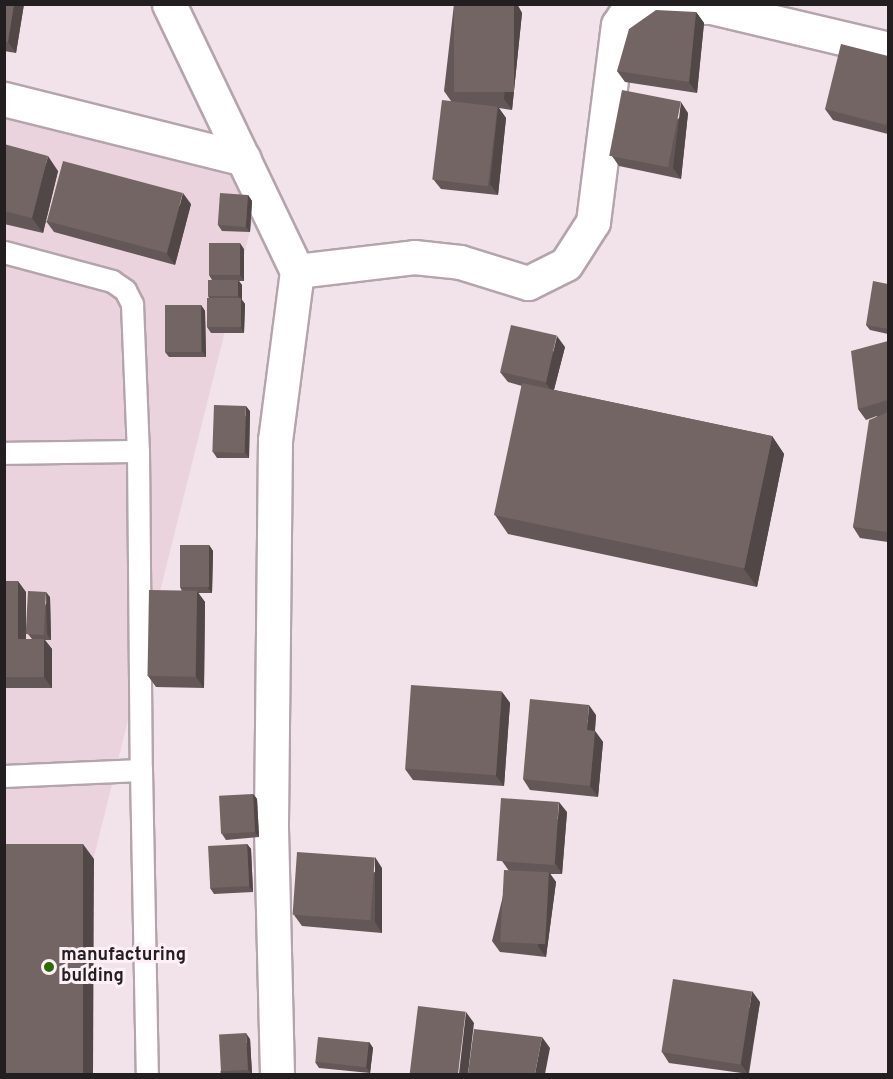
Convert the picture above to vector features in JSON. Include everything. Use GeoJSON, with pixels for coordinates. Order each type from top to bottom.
{"type":"FeatureCollection","features":[{"type":"Feature","properties":{"kind":"street"},"geometry":{"type":"LineString","coordinates":[[169,4],[297,271],[275,440],[271,829],[277,1074]]}},
{"type":"Feature","properties":{"kind":"street"},"geometry":{"type":"LineString","coordinates":[[297,271],[414,257],[460,262],[528,283],[566,264],[593,222],[618,25],[631,5],[711,7],[888,49]]}},
{"type":"Feature","properties":{"kind":"street"},"geometry":{"type":"LineString","coordinates":[[4,99],[244,159]]}},
{"type":"Feature","properties":{"kind":"lane"},"geometry":{"type":"LineString","coordinates":[[4,252],[112,281],[125,290],[132,304],[138,451],[147,1074]]}},
{"type":"Feature","properties":{"kind":"lane"},"geometry":{"type":"LineString","coordinates":[[4,453],[138,451]]}},
{"type":"Feature","properties":{"kind":"lane"},"geometry":{"type":"LineString","coordinates":[[4,776],[141,770]]}},
{"type":"Feature","properties":{"kind":"shaded area"},"geometry":{"type":"Polygon","coordinates":[[[5,118],[262,182],[40,1074],[4,1074],[5,118]]]}},
{"type":"Feature","properties":{"kind":"building"},"geometry":{"type":"Polygon","coordinates":[[[4,4],[14,4],[8,42],[4,41],[4,4]]]}},
{"type":"Feature","properties":{"kind":"building"},"geometry":{"type":"Polygon","coordinates":[[[454,4],[514,4],[514,92],[454,92],[454,4]]]}},
{"type":"Feature","properties":{"kind":"building"},"geometry":{"type":"Polygon","coordinates":[[[656,10],[696,12],[689,82],[617,71],[629,29],[656,10]]]}},
{"type":"Feature","properties":{"kind":"building"},"geometry":{"type":"Polygon","coordinates":[[[841,44],[888,56],[886,125],[825,109],[841,44]]]}},
{"type":"Feature","properties":{"kind":"building"},"geometry":{"type":"Polygon","coordinates":[[[622,90],[681,101],[668,167],[609,156],[622,90]]]}},
{"type":"Feature","properties":{"kind":"building"},"geometry":{"type":"Polygon","coordinates":[[[442,100],[498,107],[488,186],[432,179],[442,100]]]}},
{"type":"Feature","properties":{"kind":"building"},"geometry":{"type":"Polygon","coordinates":[[[4,144],[48,156],[32,218],[4,211],[4,144]]]}},
{"type":"Feature","properties":{"kind":"building"},"geometry":{"type":"Polygon","coordinates":[[[63,161],[183,193],[167,253],[47,221],[63,161]]]}},
{"type":"Feature","properties":{"kind":"building"},"geometry":{"type":"Polygon","coordinates":[[[220,193],[248,195],[246,227],[218,225],[220,193]]]}},
{"type":"Feature","properties":{"kind":"building"},"geometry":{"type":"Polygon","coordinates":[[[209,243],[240,243],[240,275],[209,275],[209,243]]]}},
{"type":"Feature","properties":{"kind":"building"},"geometry":{"type":"Polygon","coordinates":[[[208,280],[238,280],[238,296],[208,296],[208,280]]]}},
{"type":"Feature","properties":{"kind":"building"},"geometry":{"type":"Polygon","coordinates":[[[873,281],[888,284],[888,329],[866,325],[873,281]]]}},
{"type":"Feature","properties":{"kind":"building"},"geometry":{"type":"Polygon","coordinates":[[[207,298],[241,298],[241,327],[207,327],[207,298]]]}},
{"type":"Feature","properties":{"kind":"building"},"geometry":{"type":"Polygon","coordinates":[[[165,305],[201,305],[201,352],[165,352],[165,305]]]}},
{"type":"Feature","properties":{"kind":"building"},"geometry":{"type":"Polygon","coordinates":[[[511,325],[557,336],[546,382],[500,372],[511,325]]]}},
{"type":"Feature","properties":{"kind":"building"},"geometry":{"type":"Polygon","coordinates":[[[888,341],[888,400],[858,409],[851,351],[888,341]]]}},
{"type":"Feature","properties":{"kind":"building"},"geometry":{"type":"Polygon","coordinates":[[[522,383],[772,436],[744,568],[494,515],[522,383]]]}},
{"type":"Feature","properties":{"kind":"building"},"geometry":{"type":"Polygon","coordinates":[[[214,405],[246,406],[244,453],[212,452],[214,405]]]}},
{"type":"Feature","properties":{"kind":"building"},"geometry":{"type":"Polygon","coordinates":[[[888,412],[888,532],[853,527],[869,420],[888,412]]]}},
{"type":"Feature","properties":{"kind":"building"},"geometry":{"type":"Polygon","coordinates":[[[180,545],[209,545],[209,587],[180,587],[180,545]]]}},
{"type":"Feature","properties":{"kind":"building"},"geometry":{"type":"Polygon","coordinates":[[[4,581],[18,581],[18,639],[44,639],[44,677],[4,677],[4,581]]]}},
{"type":"Feature","properties":{"kind":"building"},"geometry":{"type":"Polygon","coordinates":[[[149,590],[197,591],[195,677],[147,676],[149,590]]]}},
{"type":"Feature","properties":{"kind":"building"},"geometry":{"type":"Polygon","coordinates":[[[28,591],[46,592],[44,635],[26,634],[28,591]]]}},
{"type":"Feature","properties":{"kind":"building"},"geometry":{"type":"Polygon","coordinates":[[[411,685],[502,691],[496,775],[405,769],[411,685]]]}},
{"type":"Feature","properties":{"kind":"building"},"geometry":{"type":"Polygon","coordinates":[[[530,699],[589,705],[587,730],[595,731],[590,786],[523,779],[530,699]]]}},
{"type":"Feature","properties":{"kind":"building"},"geometry":{"type":"Polygon","coordinates":[[[253,794],[255,832],[221,834],[219,796],[253,794]]]}},
{"type":"Feature","properties":{"kind":"building"},"geometry":{"type":"Polygon","coordinates":[[[501,798],[559,802],[554,865],[497,861],[501,798]]]}},
{"type":"Feature","properties":{"kind":"building","name":"manufacturing bulding"},"geometry":{"type":"Polygon","coordinates":[[[4,844],[83,844],[83,1074],[4,1074],[4,844]]]}},
{"type":"Feature","properties":{"kind":"building"},"geometry":{"type":"Polygon","coordinates":[[[247,844],[249,886],[210,888],[208,846],[247,844]]]}},
{"type":"Feature","properties":{"kind":"building"},"geometry":{"type":"Polygon","coordinates":[[[297,852],[375,857],[370,920],[293,915],[297,852]]]}},
{"type":"Feature","properties":{"kind":"building"},"geometry":{"type":"Polygon","coordinates":[[[504,870],[549,872],[545,944],[500,942],[504,870]]]}},
{"type":"Feature","properties":{"kind":"building"},"geometry":{"type":"Polygon","coordinates":[[[673,979],[752,992],[740,1065],[661,1052],[673,979]]]}},
{"type":"Feature","properties":{"kind":"building"},"geometry":{"type":"Polygon","coordinates":[[[418,1006],[466,1012],[458,1074],[410,1074],[418,1006]]]}},
{"type":"Feature","properties":{"kind":"building"},"geometry":{"type":"Polygon","coordinates":[[[474,1029],[542,1037],[535,1074],[468,1074],[474,1029]]]}},
{"type":"Feature","properties":{"kind":"building"},"geometry":{"type":"Polygon","coordinates":[[[246,1033],[248,1070],[221,1071],[219,1034],[246,1033]]]}},
{"type":"Feature","properties":{"kind":"building"},"geometry":{"type":"Polygon","coordinates":[[[318,1037],[369,1042],[366,1067],[315,1062],[318,1037]]]}},
{"type":"Feature","properties":{"kind":"place","name":"manufacturing bulding"},"geometry":{"type":"Point","coordinates":[49,967]}}]}
